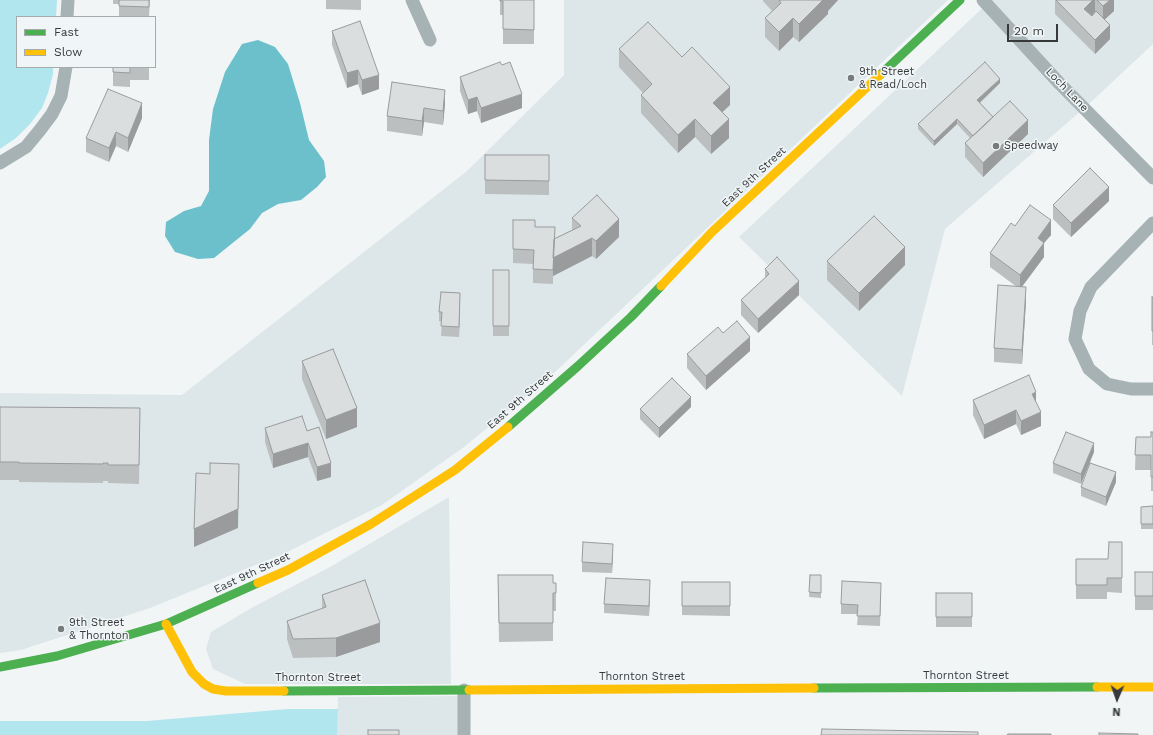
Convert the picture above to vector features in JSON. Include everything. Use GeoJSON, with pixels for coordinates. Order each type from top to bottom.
{"type":"FeatureCollection","features":[{"type":"Feature","properties":{"kind":"main road","name":"East 9th Street"},"geometry":{"type":"LineString","coordinates":[[0,667],[57,656],[166,624],[288,570],[371,524],[454,470],[497,437],[631,317],[712,232],[960,0]]}},
{"type":"Feature","properties":{"kind":"main road","name":"Thornton Street"},"geometry":{"type":"LineString","coordinates":[[166,624],[192,672],[204,684],[226,691],[1153,687]]}},
{"type":"Feature","properties":{"kind":"street"},"geometry":{"type":"LineString","coordinates":[[67,16],[68,0]]}},
{"type":"Feature","properties":{"kind":"street"},"geometry":{"type":"LineString","coordinates":[[412,0],[430,40]]}},
{"type":"Feature","properties":{"kind":"street","name":"Loch Lane"},"geometry":{"type":"LineString","coordinates":[[983,0],[1060,84],[1153,178]]}},
{"type":"Feature","properties":{"kind":"street"},"geometry":{"type":"LineString","coordinates":[[0,163],[26,147],[48,119],[61,96],[66,68]]}},
{"type":"Feature","properties":{"kind":"street"},"geometry":{"type":"LineString","coordinates":[[1153,223],[1091,287],[1080,311],[1075,339],[1089,369],[1107,384],[1131,389],[1153,389]]}},
{"type":"Feature","properties":{"kind":"street"},"geometry":{"type":"LineString","coordinates":[[464,690],[464,735]]}},
{"type":"Feature","properties":{"kind":"shaded area"},"geometry":{"type":"Polygon","coordinates":[[[0,0],[57,0],[56,16],[16,16],[16,68],[53,68],[53,74],[42,108],[30,124],[16,138],[0,149],[0,0]]]}},
{"type":"Feature","properties":{"kind":"shaded area"},"geometry":{"type":"Polygon","coordinates":[[[564,0],[948,0],[554,373],[464,447],[382,505],[283,554],[150,608],[21,650],[0,653],[0,393],[182,395],[467,171],[564,75],[564,0]]]}},
{"type":"Feature","properties":{"kind":"shaded area"},"geometry":{"type":"Polygon","coordinates":[[[991,0],[1153,0],[1153,44],[1090,103],[945,229],[902,396],[739,237],[991,0]]]}},
{"type":"Feature","properties":{"kind":"shaded area"},"geometry":{"type":"Polygon","coordinates":[[[258,40],[275,47],[288,64],[309,140],[324,161],[326,177],[317,187],[301,200],[278,204],[262,213],[250,229],[214,258],[198,259],[175,252],[165,236],[166,222],[184,211],[201,206],[209,191],[209,140],[213,109],[225,72],[242,44],[258,40]]]}},
{"type":"Feature","properties":{"kind":"shaded area"},"geometry":{"type":"Polygon","coordinates":[[[449,497],[451,684],[245,684],[213,669],[206,649],[211,632],[253,607],[330,567],[449,497]]]}},
{"type":"Feature","properties":{"kind":"shaded area"},"geometry":{"type":"Polygon","coordinates":[[[458,696],[458,735],[337,735],[338,697],[458,696]]]}},
{"type":"Feature","properties":{"kind":"shaded area"},"geometry":{"type":"Polygon","coordinates":[[[288,709],[338,709],[337,735],[0,735],[0,721],[147,721],[288,709]]]}},
{"type":"Feature","properties":{"kind":"building"},"geometry":{"type":"Polygon","coordinates":[[[119,0],[149,0],[149,7],[119,6],[119,0]]]}},
{"type":"Feature","properties":{"kind":"building"},"geometry":{"type":"Polygon","coordinates":[[[500,0],[534,0],[534,30],[503,29],[503,1],[500,0]]]}},
{"type":"Feature","properties":{"kind":"building"},"geometry":{"type":"Polygon","coordinates":[[[779,0],[823,0],[799,24],[793,18],[779,32],[765,18],[781,3],[779,0]]]}},
{"type":"Feature","properties":{"kind":"building"},"geometry":{"type":"Polygon","coordinates":[[[1056,0],[1093,0],[1084,9],[1092,16],[1096,11],[1110,25],[1095,40],[1056,0]]]}},
{"type":"Feature","properties":{"kind":"building"},"geometry":{"type":"Polygon","coordinates":[[[1097,0],[1110,0],[1103,6],[1097,0]]]}},
{"type":"Feature","properties":{"kind":"building"},"geometry":{"type":"Polygon","coordinates":[[[360,21],[379,75],[362,80],[358,70],[347,73],[332,31],[360,21]]]}},
{"type":"Feature","properties":{"kind":"building"},"geometry":{"type":"Polygon","coordinates":[[[648,22],[682,57],[692,47],[730,87],[713,103],[729,119],[711,136],[695,119],[678,135],[641,95],[652,84],[619,49],[648,22]]]}},
{"type":"Feature","properties":{"kind":"building"},"geometry":{"type":"Polygon","coordinates":[[[500,62],[502,65],[510,62],[522,94],[481,108],[477,97],[468,100],[460,77],[500,62]]]}},
{"type":"Feature","properties":{"kind":"building","name":"Speedway"},"geometry":{"type":"Polygon","coordinates":[[[985,62],[1000,79],[977,100],[993,117],[973,136],[957,119],[934,141],[918,124],[985,62]]]}},
{"type":"Feature","properties":{"kind":"building"},"geometry":{"type":"Polygon","coordinates":[[[113,68],[130,68],[130,73],[113,72],[113,68]]]}},
{"type":"Feature","properties":{"kind":"building"},"geometry":{"type":"Polygon","coordinates":[[[392,82],[445,90],[443,111],[424,108],[422,121],[387,116],[392,82]]]}},
{"type":"Feature","properties":{"kind":"building"},"geometry":{"type":"Polygon","coordinates":[[[108,89],[142,103],[128,138],[116,132],[109,148],[86,138],[108,89]]]}},
{"type":"Feature","properties":{"kind":"building"},"geometry":{"type":"Polygon","coordinates":[[[1010,101],[1028,120],[983,163],[965,143],[1010,101]]]}},
{"type":"Feature","properties":{"kind":"building"},"geometry":{"type":"Polygon","coordinates":[[[485,155],[549,155],[549,181],[485,180],[485,155]]]}},
{"type":"Feature","properties":{"kind":"building"},"geometry":{"type":"Polygon","coordinates":[[[1090,168],[1109,187],[1071,223],[1053,205],[1090,168]]]}},
{"type":"Feature","properties":{"kind":"building"},"geometry":{"type":"Polygon","coordinates":[[[597,195],[619,219],[596,241],[592,238],[553,258],[554,239],[581,226],[572,218],[597,195]]]}},
{"type":"Feature","properties":{"kind":"building"},"geometry":{"type":"Polygon","coordinates":[[[1030,205],[1051,220],[1038,238],[1044,243],[1020,275],[990,253],[1011,223],[1015,226],[1030,205]]]}},
{"type":"Feature","properties":{"kind":"building"},"geometry":{"type":"Polygon","coordinates":[[[874,216],[905,247],[859,293],[827,261],[874,216]]]}},
{"type":"Feature","properties":{"kind":"building"},"geometry":{"type":"Polygon","coordinates":[[[513,220],[535,220],[535,227],[555,227],[553,270],[533,269],[534,250],[513,249],[513,220]]]}},
{"type":"Feature","properties":{"kind":"building"},"geometry":{"type":"Polygon","coordinates":[[[777,257],[799,281],[758,319],[741,300],[769,274],[765,269],[777,257]]]}},
{"type":"Feature","properties":{"kind":"building"},"geometry":{"type":"Polygon","coordinates":[[[493,270],[509,270],[509,326],[493,326],[493,270]]]}},
{"type":"Feature","properties":{"kind":"building"},"geometry":{"type":"Polygon","coordinates":[[[998,285],[1026,287],[1022,350],[994,348],[998,285]]]}},
{"type":"Feature","properties":{"kind":"building"},"geometry":{"type":"Polygon","coordinates":[[[441,292],[460,293],[459,327],[441,326],[442,312],[439,312],[441,292]]]}},
{"type":"Feature","properties":{"kind":"building"},"geometry":{"type":"Polygon","coordinates":[[[1153,297],[1153,331],[1152,331],[1153,297]]]}},
{"type":"Feature","properties":{"kind":"building"},"geometry":{"type":"Polygon","coordinates":[[[737,321],[750,337],[706,376],[687,354],[718,327],[723,333],[737,321]]]}},
{"type":"Feature","properties":{"kind":"building"},"geometry":{"type":"Polygon","coordinates":[[[333,349],[357,408],[326,420],[302,361],[333,349]]]}},
{"type":"Feature","properties":{"kind":"building"},"geometry":{"type":"Polygon","coordinates":[[[1029,375],[1036,392],[1032,394],[1041,412],[1021,421],[1016,410],[984,425],[973,400],[1029,375]]]}},
{"type":"Feature","properties":{"kind":"building"},"geometry":{"type":"Polygon","coordinates":[[[672,378],[691,397],[659,428],[640,409],[672,378]]]}},
{"type":"Feature","properties":{"kind":"building"},"geometry":{"type":"Polygon","coordinates":[[[0,407],[140,408],[139,465],[108,465],[108,463],[0,462],[0,407]]]}},
{"type":"Feature","properties":{"kind":"building"},"geometry":{"type":"Polygon","coordinates":[[[302,416],[307,431],[319,427],[331,463],[317,467],[308,443],[273,454],[265,428],[302,416]]]}},
{"type":"Feature","properties":{"kind":"building"},"geometry":{"type":"Polygon","coordinates":[[[1066,432],[1094,443],[1081,474],[1053,463],[1066,432]]]}},
{"type":"Feature","properties":{"kind":"building"},"geometry":{"type":"Polygon","coordinates":[[[1151,432],[1153,432],[1153,477],[1151,477],[1151,455],[1135,455],[1136,437],[1151,437],[1151,432]]]}},
{"type":"Feature","properties":{"kind":"building"},"geometry":{"type":"Polygon","coordinates":[[[210,463],[239,464],[238,509],[194,529],[196,473],[210,474],[210,463]]]}},
{"type":"Feature","properties":{"kind":"building"},"geometry":{"type":"Polygon","coordinates":[[[1090,463],[1116,472],[1106,497],[1081,487],[1090,463]]]}},
{"type":"Feature","properties":{"kind":"building"},"geometry":{"type":"Polygon","coordinates":[[[1153,506],[1153,524],[1141,524],[1141,507],[1153,506]]]}},
{"type":"Feature","properties":{"kind":"building"},"geometry":{"type":"Polygon","coordinates":[[[583,542],[613,544],[612,564],[582,562],[583,542]]]}},
{"type":"Feature","properties":{"kind":"building"},"geometry":{"type":"Polygon","coordinates":[[[1109,542],[1122,542],[1122,578],[1107,578],[1107,585],[1076,585],[1076,559],[1108,559],[1109,542]]]}},
{"type":"Feature","properties":{"kind":"building"},"geometry":{"type":"Polygon","coordinates":[[[1135,572],[1153,572],[1153,596],[1135,596],[1135,572]]]}},
{"type":"Feature","properties":{"kind":"building"},"geometry":{"type":"Polygon","coordinates":[[[498,575],[553,575],[553,583],[556,583],[556,593],[553,593],[553,623],[499,623],[498,575]]]}},
{"type":"Feature","properties":{"kind":"building"},"geometry":{"type":"Polygon","coordinates":[[[810,575],[821,575],[821,593],[809,592],[810,575]]]}},
{"type":"Feature","properties":{"kind":"building"},"geometry":{"type":"Polygon","coordinates":[[[606,578],[650,580],[649,606],[604,604],[606,578]]]}},
{"type":"Feature","properties":{"kind":"building"},"geometry":{"type":"Polygon","coordinates":[[[365,580],[380,623],[336,638],[293,639],[287,621],[326,607],[322,595],[365,580]]]}},
{"type":"Feature","properties":{"kind":"building"},"geometry":{"type":"Polygon","coordinates":[[[842,581],[881,583],[880,616],[857,616],[858,605],[841,604],[842,581]]]}},
{"type":"Feature","properties":{"kind":"building"},"geometry":{"type":"Polygon","coordinates":[[[682,582],[730,582],[730,606],[682,606],[682,582]]]}},
{"type":"Feature","properties":{"kind":"building"},"geometry":{"type":"Polygon","coordinates":[[[936,593],[972,593],[972,617],[936,617],[936,593]]]}},
{"type":"Feature","properties":{"kind":"building"},"geometry":{"type":"Polygon","coordinates":[[[822,729],[978,732],[978,735],[821,735],[822,729]]]}},
{"type":"Feature","properties":{"kind":"building"},"geometry":{"type":"Polygon","coordinates":[[[368,730],[399,730],[399,735],[368,735],[368,730]]]}},
{"type":"Feature","properties":{"kind":"building"},"geometry":{"type":"Polygon","coordinates":[[[1099,733],[1138,734],[1138,735],[1099,735],[1099,733]]]}},
{"type":"Feature","properties":{"kind":"building"},"geometry":{"type":"Polygon","coordinates":[[[1051,734],[1051,735],[1007,735],[1051,734]]]}},
{"type":"Feature","properties":{"kind":"traffic: fast"},"geometry":{"type":"LineString","coordinates":[[880,75],[960,0]]}},
{"type":"Feature","properties":{"kind":"traffic: fast"},"geometry":{"type":"LineString","coordinates":[[508,427],[578,366],[631,317],[661,286]]}},
{"type":"Feature","properties":{"kind":"traffic: fast"},"geometry":{"type":"LineString","coordinates":[[0,667],[57,656],[166,624],[258,583]]}},
{"type":"Feature","properties":{"kind":"traffic: fast"},"geometry":{"type":"LineString","coordinates":[[814,688],[1097,687]]}},
{"type":"Feature","properties":{"kind":"traffic: fast"},"geometry":{"type":"LineString","coordinates":[[284,691],[469,690]]}},
{"type":"Feature","properties":{"kind":"traffic: slow"},"geometry":{"type":"LineString","coordinates":[[661,286],[712,232],[880,75]]}},
{"type":"Feature","properties":{"kind":"traffic: slow"},"geometry":{"type":"LineString","coordinates":[[258,583],[288,570],[371,524],[455,470],[508,427]]}},
{"type":"Feature","properties":{"kind":"traffic: slow"},"geometry":{"type":"LineString","coordinates":[[166,624],[192,672],[204,684],[213,689],[226,691],[284,691]]}},
{"type":"Feature","properties":{"kind":"traffic: slow"},"geometry":{"type":"LineString","coordinates":[[1097,687],[1153,687]]}},
{"type":"Feature","properties":{"kind":"traffic: slow"},"geometry":{"type":"LineString","coordinates":[[469,690],[814,688]]}},
{"type":"Feature","properties":{"kind":"place","name":"9th Street & Read/Loch"},"geometry":{"type":"Point","coordinates":[851,78]}},
{"type":"Feature","properties":{"kind":"place","name":"Speedway"},"geometry":{"type":"Point","coordinates":[996,146]}},
{"type":"Feature","properties":{"kind":"place","name":"9th Street & Thornton"},"geometry":{"type":"Point","coordinates":[61,629]}}]}
